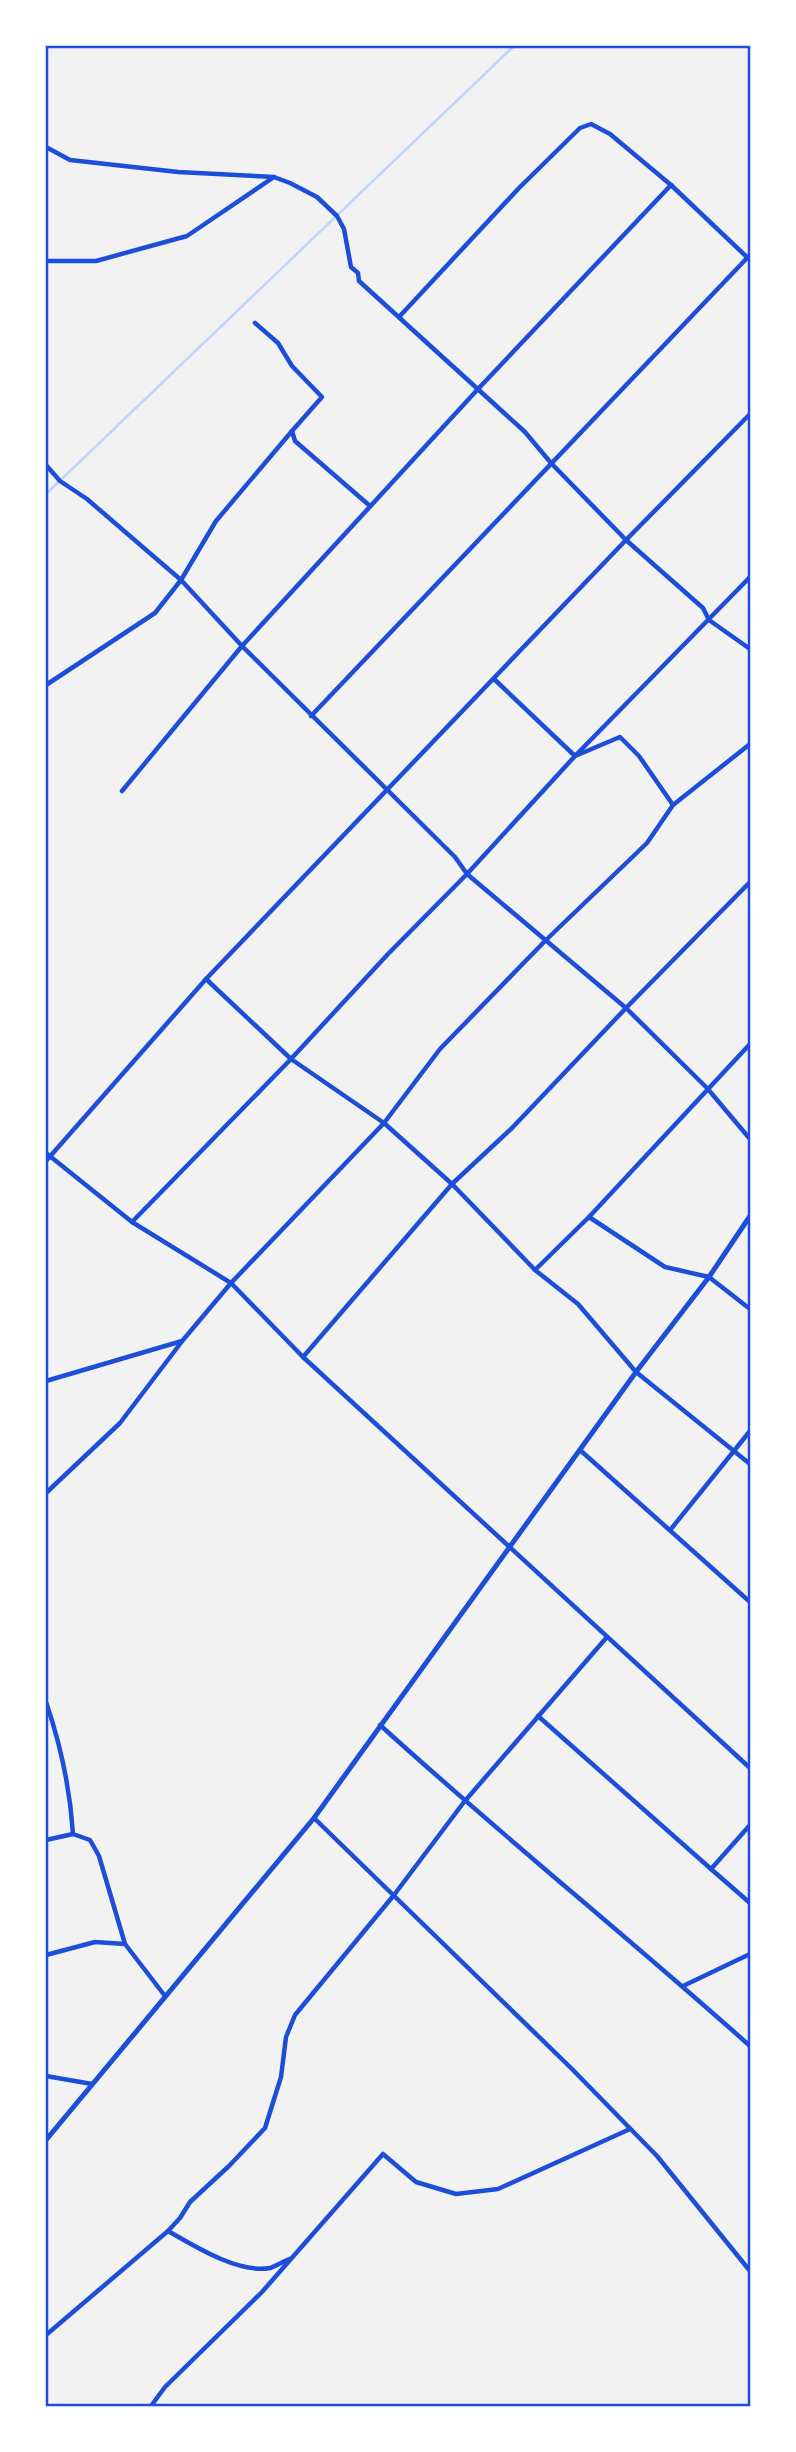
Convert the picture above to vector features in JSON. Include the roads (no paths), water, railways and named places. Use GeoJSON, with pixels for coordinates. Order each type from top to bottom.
{"type":"FeatureCollection","features":[{"type":"Feature","properties":{"kind":"street"},"geometry":{"type":"LineString","coordinates":[[312,716],[749,258],[671,185],[600,127],[591,124],[580,128],[519,188],[399,317]]}},
{"type":"Feature","properties":{"kind":"street"},"geometry":{"type":"LineString","coordinates":[[46,147],[70,160],[178,172],[274,177],[317,197],[337,216],[344,229],[351,267],[358,273],[359,281],[524,432],[551,464],[626,540],[703,608],[709,620],[751,649]]}},
{"type":"Feature","properties":{"kind":"street"},"geometry":{"type":"LineString","coordinates":[[46,261],[96,261],[187,236],[274,177]]}},
{"type":"Feature","properties":{"kind":"street"},"geometry":{"type":"LineString","coordinates":[[122,791],[242,646],[478,388],[671,185]]}},
{"type":"Feature","properties":{"kind":"street"},"geometry":{"type":"LineString","coordinates":[[46,685],[155,613],[181,580],[216,521],[322,397],[292,366],[278,343],[255,323]]}},
{"type":"Feature","properties":{"kind":"street"},"geometry":{"type":"LineString","coordinates":[[751,414],[626,540],[206,979],[47,1157],[132,1222],[231,1283],[303,1357],[751,1768]]}},
{"type":"Feature","properties":{"kind":"street"},"geometry":{"type":"LineString","coordinates":[[292,431],[295,441],[370,506]]}},
{"type":"Feature","properties":{"kind":"street"},"geometry":{"type":"LineString","coordinates":[[46,466],[60,481],[87,499],[181,580],[242,646],[455,857],[467,874],[626,1008],[707,1088],[751,1139]]}},
{"type":"Feature","properties":{"kind":"street"},"geometry":{"type":"LineString","coordinates":[[132,1222],[291,1059],[387,954],[467,874],[575,756],[751,577]]}},
{"type":"Feature","properties":{"kind":"street"},"geometry":{"type":"LineString","coordinates":[[494,679],[575,756]]}},
{"type":"Feature","properties":{"kind":"street"},"geometry":{"type":"LineString","coordinates":[[575,756],[620,737],[639,757],[673,805]]}},
{"type":"Feature","properties":{"kind":"street"},"geometry":{"type":"LineString","coordinates":[[46,1493],[120,1423],[183,1340],[231,1283],[384,1123],[440,1049],[546,940],[647,843],[673,805],[751,744]]}},
{"type":"Feature","properties":{"kind":"street"},"geometry":{"type":"LineString","coordinates":[[303,1357],[452,1184],[512,1128],[751,882]]}},
{"type":"Feature","properties":{"kind":"street"},"geometry":{"type":"LineString","coordinates":[[206,979],[291,1059],[384,1123],[452,1184],[535,1270],[578,1304],[636,1372],[751,1464]]}},
{"type":"Feature","properties":{"kind":"street"},"geometry":{"type":"LineString","coordinates":[[535,1270],[589,1217],[751,1044]]}},
{"type":"Feature","properties":{"kind":"street"},"geometry":{"type":"LineString","coordinates":[[46,2140],[314,1818],[751,1216]]}},
{"type":"Feature","properties":{"kind":"street"},"geometry":{"type":"LineString","coordinates":[[589,1217],[664,1267],[709,1277],[751,1309]]}},
{"type":"Feature","properties":{"kind":"street"},"geometry":{"type":"LineString","coordinates":[[46,1381],[183,1340]]}},
{"type":"Feature","properties":{"kind":"street"},"geometry":{"type":"LineString","coordinates":[[671,1529],[751,1430]]}},
{"type":"Feature","properties":{"kind":"street"},"geometry":{"type":"LineString","coordinates":[[580,1450],[751,1602]]}},
{"type":"Feature","properties":{"kind":"street"},"geometry":{"type":"LineString","coordinates":[[46,2335],[168,2231],[190,2202],[265,2128],[281,2077],[286,2037],[295,2015],[394,1895],[464,1802],[607,1637]]}},
{"type":"Feature","properties":{"kind":"street"},"geometry":{"type":"LineString","coordinates":[[46,1702],[60,1745],[71,1796],[73,1834]]}},
{"type":"Feature","properties":{"kind":"street"},"geometry":{"type":"LineString","coordinates":[[537,1716],[751,1903]]}},
{"type":"Feature","properties":{"kind":"street"},"geometry":{"type":"LineString","coordinates":[[380,1725],[464,1802],[751,2046]]}},
{"type":"Feature","properties":{"kind":"street"},"geometry":{"type":"LineString","coordinates":[[314,1818],[657,2156],[751,2271]]}},
{"type":"Feature","properties":{"kind":"street"},"geometry":{"type":"LineString","coordinates":[[711,1869],[751,1825]]}},
{"type":"Feature","properties":{"kind":"street"},"geometry":{"type":"LineString","coordinates":[[46,1840],[73,1834],[90,1840],[99,1856],[125,1944],[165,1996]]}},
{"type":"Feature","properties":{"kind":"street"},"geometry":{"type":"LineString","coordinates":[[46,1955],[95,1942],[125,1944]]}},
{"type":"Feature","properties":{"kind":"street"},"geometry":{"type":"LineString","coordinates":[[683,1986],[751,1954]]}},
{"type":"Feature","properties":{"kind":"street"},"geometry":{"type":"LineString","coordinates":[[46,2076],[92,2084]]}},
{"type":"Feature","properties":{"kind":"street"},"geometry":{"type":"LineString","coordinates":[[168,2231],[214,2257],[242,2265],[269,2268],[292,2258],[383,2154],[416,2182],[456,2194],[498,2189],[630,2129]]}},
{"type":"Feature","properties":{"kind":"street"},"geometry":{"type":"LineString","coordinates":[[151,2406],[165,2387],[262,2292],[321,2225]]}},
{"type":"Feature","properties":{"kind":"waterway"},"geometry":{"type":"LineString","coordinates":[[46,494],[514,46]]}}]}
